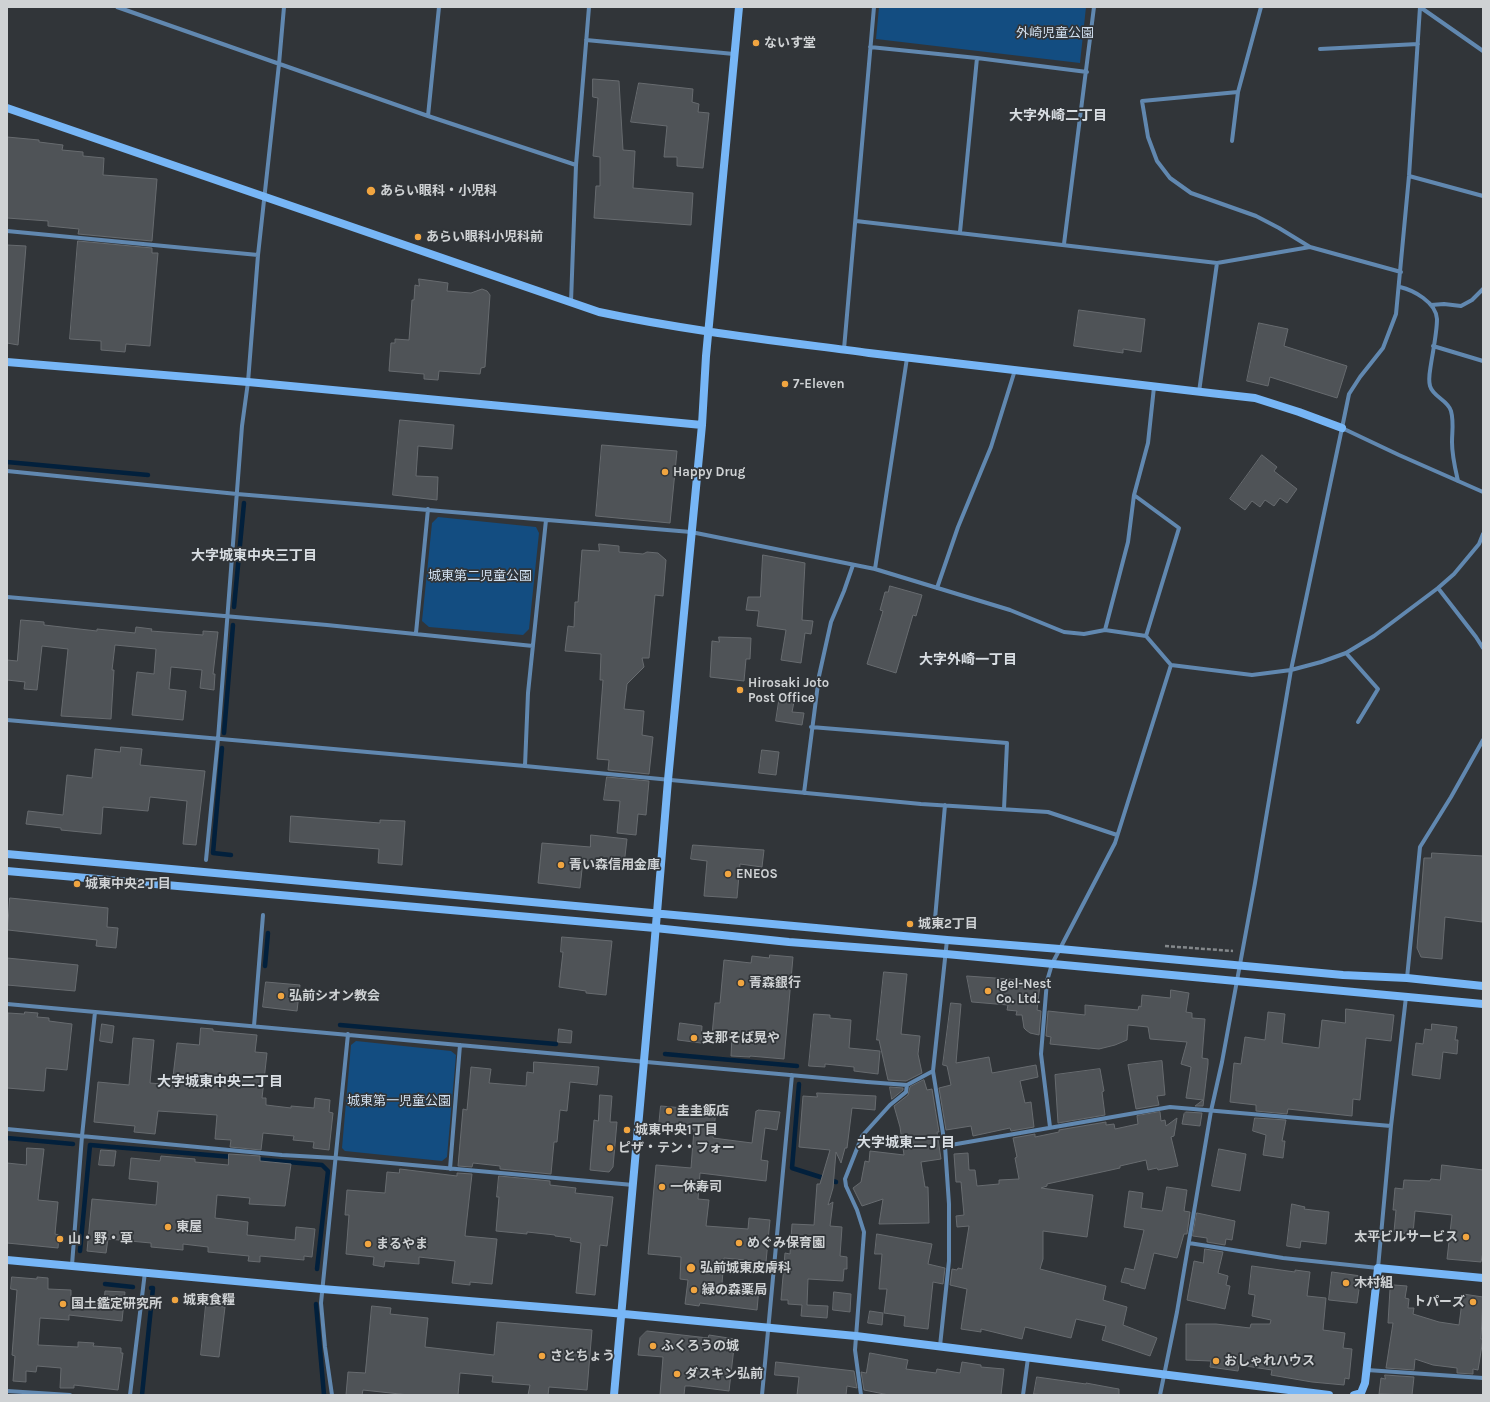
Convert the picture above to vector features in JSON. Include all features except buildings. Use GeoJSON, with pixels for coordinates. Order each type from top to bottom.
{"type":"FeatureCollection","features":[{"type":"Feature","properties":{"kind":"street"},"geometry":{"type":"LineString","coordinates":[[117,7],[428,116],[576,165]]}},
{"type":"Feature","properties":{"kind":"street"},"geometry":{"type":"LineString","coordinates":[[206,860],[218,739],[244,401],[248,382],[258,255],[284,7]]}},
{"type":"Feature","properties":{"kind":"street"},"geometry":{"type":"LineString","coordinates":[[428,116],[439,7]]}},
{"type":"Feature","properties":{"kind":"street"},"geometry":{"type":"LineString","coordinates":[[570,303],[576,165],[589,7]]}},
{"type":"Feature","properties":{"kind":"street"},"geometry":{"type":"LineString","coordinates":[[614,1395],[668,780],[702,425],[709,331],[739,7]]}},
{"type":"Feature","properties":{"kind":"street"},"geometry":{"type":"LineString","coordinates":[[844,350],[874,7]]}},
{"type":"Feature","properties":{"kind":"street"},"geometry":{"type":"LineString","coordinates":[[1064,244],[1094,7]]}},
{"type":"Feature","properties":{"kind":"street"},"geometry":{"type":"LineString","coordinates":[[1232,141],[1238,92],[1261,7]]}},
{"type":"Feature","properties":{"kind":"street"},"geometry":{"type":"LineString","coordinates":[[1160,1395],[1178,1312],[1211,1111],[1222,1062],[1275,771],[1291,670],[1349,394],[1360,377],[1383,348],[1396,314],[1400,287],[1409,176],[1420,7]]}},
{"type":"Feature","properties":{"kind":"street"},"geometry":{"type":"LineString","coordinates":[[1420,7],[1483,51]]}},
{"type":"Feature","properties":{"kind":"street"},"geometry":{"type":"LineString","coordinates":[[586,40],[734,54]]}},
{"type":"Feature","properties":{"kind":"street"},"geometry":{"type":"LineString","coordinates":[[1320,49],[1418,44]]}},
{"type":"Feature","properties":{"kind":"street"},"geometry":{"type":"LineString","coordinates":[[870,47],[978,58],[1086,72]]}},
{"type":"Feature","properties":{"kind":"street"},"geometry":{"type":"LineString","coordinates":[[960,232],[978,58]]}},
{"type":"Feature","properties":{"kind":"street"},"geometry":{"type":"LineString","coordinates":[[1238,92],[1142,101],[1148,137],[1157,161],[1170,178],[1191,193],[1256,216],[1310,247],[1401,272]]}},
{"type":"Feature","properties":{"kind":"street"},"geometry":{"type":"LineString","coordinates":[[7,108],[599,312],[635,320],[844,350],[1255,398],[1342,428],[1483,492]]}},
{"type":"Feature","properties":{"kind":"street"},"geometry":{"type":"LineString","coordinates":[[1409,176],[1483,196]]}},
{"type":"Feature","properties":{"kind":"street"},"geometry":{"type":"LineString","coordinates":[[856,221],[1064,244],[1217,264],[1310,247]]}},
{"type":"Feature","properties":{"kind":"street"},"geometry":{"type":"LineString","coordinates":[[7,231],[258,255]]}},
{"type":"Feature","properties":{"kind":"street"},"geometry":{"type":"LineString","coordinates":[[1199,392],[1217,264]]}},
{"type":"Feature","properties":{"kind":"street"},"geometry":{"type":"LineString","coordinates":[[1400,287],[1409,289],[1419,294],[1431,305],[1437,317],[1430,373],[1430,387],[1435,394],[1446,402],[1450,410],[1453,422],[1453,463],[1458,481]]}},
{"type":"Feature","properties":{"kind":"street"},"geometry":{"type":"LineString","coordinates":[[1431,305],[1444,304],[1461,306],[1472,300],[1483,289]]}},
{"type":"Feature","properties":{"kind":"street"},"geometry":{"type":"LineString","coordinates":[[1433,346],[1483,361]]}},
{"type":"Feature","properties":{"kind":"street"},"geometry":{"type":"LineString","coordinates":[[875,569],[907,358]]}},
{"type":"Feature","properties":{"kind":"street"},"geometry":{"type":"LineString","coordinates":[[7,362],[248,382],[702,425]]}},
{"type":"Feature","properties":{"kind":"street"},"geometry":{"type":"LineString","coordinates":[[937,588],[958,527],[992,447],[1015,370]]}},
{"type":"Feature","properties":{"kind":"street"},"geometry":{"type":"LineString","coordinates":[[1104,630],[1128,542],[1134,496],[1148,443],[1154,387]]}},
{"type":"Feature","properties":{"kind":"street"},"geometry":{"type":"LineString","coordinates":[[7,471],[238,494],[691,532],[875,569],[1010,610],[1064,632],[1084,634],[1104,630],[1146,636],[1171,665],[1252,676],[1291,670],[1322,662],[1346,653],[1374,636],[1438,588],[1454,574],[1479,544],[1483,534]]}},
{"type":"Feature","properties":{"kind":"street"},"geometry":{"type":"LineString","coordinates":[[1134,496],[1179,528],[1146,636]]}},
{"type":"Feature","properties":{"kind":"street"},"geometry":{"type":"LineString","coordinates":[[416,633],[428,509]]}},
{"type":"Feature","properties":{"kind":"street"},"geometry":{"type":"LineString","coordinates":[[525,766],[528,693],[546,520]]}},
{"type":"Feature","properties":{"kind":"street"},"geometry":{"type":"LineString","coordinates":[[804,793],[818,676],[831,622],[853,565]]}},
{"type":"Feature","properties":{"kind":"street"},"geometry":{"type":"LineString","coordinates":[[1438,588],[1483,648]]}},
{"type":"Feature","properties":{"kind":"street"},"geometry":{"type":"LineString","coordinates":[[7,597],[416,633],[533,646]]}},
{"type":"Feature","properties":{"kind":"street"},"geometry":{"type":"LineString","coordinates":[[1346,653],[1378,689],[1358,722]]}},
{"type":"Feature","properties":{"kind":"street"},"geometry":{"type":"LineString","coordinates":[[1050,1127],[1041,1054],[1047,980],[1052,964],[1115,843],[1171,665]]}},
{"type":"Feature","properties":{"kind":"street"},"geometry":{"type":"LineString","coordinates":[[7,720],[525,766],[804,793],[1048,812],[1117,834]]}},
{"type":"Feature","properties":{"kind":"street"},"geometry":{"type":"LineString","coordinates":[[812,727],[1007,743],[1004,809]]}},
{"type":"Feature","properties":{"kind":"street"},"geometry":{"type":"LineString","coordinates":[[1407,978],[1420,847],[1451,797],[1483,740]]}},
{"type":"Feature","properties":{"kind":"street"},"geometry":{"type":"LineString","coordinates":[[934,919],[945,805]]}},
{"type":"Feature","properties":{"kind":"street"},"geometry":{"type":"LineString","coordinates":[[7,854],[947,940],[1343,975],[1407,978],[1483,986]]}},
{"type":"Feature","properties":{"kind":"street"},"geometry":{"type":"LineString","coordinates":[[7,871],[655,928],[790,942],[946,954],[1483,1004]]}},
{"type":"Feature","properties":{"kind":"street"},"geometry":{"type":"LineString","coordinates":[[254,1026],[262,915]]}},
{"type":"Feature","properties":{"kind":"street"},"geometry":{"type":"LineString","coordinates":[[940,1346],[950,1260],[949,1204],[945,1146],[933,1071],[947,940]]}},
{"type":"Feature","properties":{"kind":"street"},"geometry":{"type":"LineString","coordinates":[[1359,1394],[1365,1383],[1378,1268],[1391,1126],[1406,996]]}},
{"type":"Feature","properties":{"kind":"street"},"geometry":{"type":"LineString","coordinates":[[7,1004],[907,1085],[933,1071]]}},
{"type":"Feature","properties":{"kind":"street"},"geometry":{"type":"LineString","coordinates":[[72,1265],[82,1136],[94,1012]]}},
{"type":"Feature","properties":{"kind":"street"},"geometry":{"type":"LineString","coordinates":[[332,1395],[321,1303],[348,1034]]}},
{"type":"Feature","properties":{"kind":"street"},"geometry":{"type":"LineString","coordinates":[[450,1169],[460,1045]]}},
{"type":"Feature","properties":{"kind":"street"},"geometry":{"type":"LineString","coordinates":[[762,1395],[792,1074]]}},
{"type":"Feature","properties":{"kind":"street"},"geometry":{"type":"LineString","coordinates":[[861,1395],[857,1371],[856,1336],[864,1232],[857,1210],[846,1186],[845,1179],[862,1136],[890,1105],[906,1092],[907,1085]]}},
{"type":"Feature","properties":{"kind":"street"},"geometry":{"type":"LineString","coordinates":[[945,1146],[1170,1107],[1391,1126]]}},
{"type":"Feature","properties":{"kind":"street"},"geometry":{"type":"LineString","coordinates":[[7,1129],[282,1155],[335,1158],[633,1185]]}},
{"type":"Feature","properties":{"kind":"street"},"geometry":{"type":"LineString","coordinates":[[1189,1243],[1283,1258],[1483,1278]]}},
{"type":"Feature","properties":{"kind":"street"},"geometry":{"type":"LineString","coordinates":[[7,1260],[322,1289],[768,1327],[856,1336],[1164,1374],[1273,1392],[1329,1395]]}},
{"type":"Feature","properties":{"kind":"street"},"geometry":{"type":"LineString","coordinates":[[130,1395],[146,1272]]}},
{"type":"Feature","properties":{"kind":"street"},"geometry":{"type":"LineString","coordinates":[[1023,1395],[1028,1357]]}},
{"type":"Feature","properties":{"kind":"street"},"geometry":{"type":"LineString","coordinates":[[1366,1370],[1483,1378]]}},
{"type":"Feature","properties":{"kind":"street"},"geometry":{"type":"LineString","coordinates":[[7,1391],[70,1395]]}},
{"type":"Feature","properties":{"kind":"green space","name":"外崎児童公園"},"geometry":{"type":"Polygon","coordinates":[[[879,7],[1086,7],[1080,63],[876,39],[879,7]]]}},
{"type":"Feature","properties":{"kind":"green space","name":"城東第二児童公園"},"geometry":{"type":"Polygon","coordinates":[[[438,517],[536,527],[539,533],[529,629],[523,635],[429,627],[422,621],[432,523],[438,517]]]}},
{"type":"Feature","properties":{"kind":"green space","name":"城東第一児童公園"},"geometry":{"type":"Polygon","coordinates":[[[356,1041],[451,1051],[456,1055],[447,1157],[442,1161],[345,1151],[342,1148],[351,1045],[356,1041]]]}},
{"type":"Feature","properties":{"kind":"waterway"},"geometry":{"type":"LineString","coordinates":[[7,462],[148,475]]}},
{"type":"Feature","properties":{"kind":"waterway"},"geometry":{"type":"LineString","coordinates":[[234,607],[244,503]]}},
{"type":"Feature","properties":{"kind":"waterway"},"geometry":{"type":"LineString","coordinates":[[224,733],[233,625]]}},
{"type":"Feature","properties":{"kind":"waterway"},"geometry":{"type":"LineString","coordinates":[[222,748],[213,853],[231,855]]}},
{"type":"Feature","properties":{"kind":"waterway"},"geometry":{"type":"LineString","coordinates":[[265,966],[268,933]]}},
{"type":"Feature","properties":{"kind":"waterway"},"geometry":{"type":"LineString","coordinates":[[340,1025],[556,1044]]}},
{"type":"Feature","properties":{"kind":"waterway"},"geometry":{"type":"LineString","coordinates":[[665,1054],[797,1066]]}},
{"type":"Feature","properties":{"kind":"waterway"},"geometry":{"type":"LineString","coordinates":[[799,1084],[792,1168],[836,1182]]}},
{"type":"Feature","properties":{"kind":"waterway"},"geometry":{"type":"LineString","coordinates":[[7,1138],[73,1144]]}},
{"type":"Feature","properties":{"kind":"waterway"},"geometry":{"type":"LineString","coordinates":[[80,1251],[90,1145],[233,1157]]}},
{"type":"Feature","properties":{"kind":"waterway"},"geometry":{"type":"LineString","coordinates":[[254,1159],[322,1165],[328,1171],[317,1269]]}},
{"type":"Feature","properties":{"kind":"waterway"},"geometry":{"type":"LineString","coordinates":[[105,1284],[133,1287]]}},
{"type":"Feature","properties":{"kind":"waterway"},"geometry":{"type":"LineString","coordinates":[[142,1395],[153,1288],[151,1288]]}},
{"type":"Feature","properties":{"kind":"waterway"},"geometry":{"type":"LineString","coordinates":[[316,1304],[324,1395]]}},
{"type":"Feature","properties":{"kind":"place","name":"ないす堂"},"geometry":{"type":"Point","coordinates":[756,43]}},
{"type":"Feature","properties":{"kind":"place","name":"あらい眼科・小児科"},"geometry":{"type":"Point","coordinates":[371,191]}},
{"type":"Feature","properties":{"kind":"place","name":"あらい眼科小児科前"},"geometry":{"type":"Point","coordinates":[418,237]}},
{"type":"Feature","properties":{"kind":"place","name":"7-Eleven"},"geometry":{"type":"Point","coordinates":[785,384]}},
{"type":"Feature","properties":{"kind":"place","name":"Happy Drug"},"geometry":{"type":"Point","coordinates":[665,472]}},
{"type":"Feature","properties":{"kind":"place","name":"Hirosaki Joto Post Office"},"geometry":{"type":"Point","coordinates":[740,690]}},
{"type":"Feature","properties":{"kind":"place","name":"青い森信用金庫"},"geometry":{"type":"Point","coordinates":[561,865]}},
{"type":"Feature","properties":{"kind":"place","name":"ENEOS"},"geometry":{"type":"Point","coordinates":[728,874]}},
{"type":"Feature","properties":{"kind":"place","name":"城東中央2丁目"},"geometry":{"type":"Point","coordinates":[77,884]}},
{"type":"Feature","properties":{"kind":"place","name":"城東2丁目"},"geometry":{"type":"Point","coordinates":[910,924]}},
{"type":"Feature","properties":{"kind":"place","name":"青森銀行"},"geometry":{"type":"Point","coordinates":[741,983]}},
{"type":"Feature","properties":{"kind":"place","name":"Igel-Nest Co. Ltd."},"geometry":{"type":"Point","coordinates":[988,991]}},
{"type":"Feature","properties":{"kind":"place","name":"弘前シオン教会"},"geometry":{"type":"Point","coordinates":[281,996]}},
{"type":"Feature","properties":{"kind":"place","name":"支那そば晃や"},"geometry":{"type":"Point","coordinates":[694,1038]}},
{"type":"Feature","properties":{"kind":"place","name":"圭圭飯店"},"geometry":{"type":"Point","coordinates":[669,1111]}},
{"type":"Feature","properties":{"kind":"place","name":"城東中央1丁目"},"geometry":{"type":"Point","coordinates":[627,1130]}},
{"type":"Feature","properties":{"kind":"place","name":"ピザ・テン・フォー"},"geometry":{"type":"Point","coordinates":[610,1148]}},
{"type":"Feature","properties":{"kind":"place","name":"一休寿司"},"geometry":{"type":"Point","coordinates":[662,1187]}},
{"type":"Feature","properties":{"kind":"place","name":"東屋"},"geometry":{"type":"Point","coordinates":[168,1227]}},
{"type":"Feature","properties":{"kind":"place","name":"太平ビルサービス"},"geometry":{"type":"Point","coordinates":[1466,1237]}},
{"type":"Feature","properties":{"kind":"place","name":"山・野・草"},"geometry":{"type":"Point","coordinates":[60,1239]}},
{"type":"Feature","properties":{"kind":"place","name":"めぐみ保育園"},"geometry":{"type":"Point","coordinates":[739,1243]}},
{"type":"Feature","properties":{"kind":"place","name":"まるやま"},"geometry":{"type":"Point","coordinates":[368,1244]}},
{"type":"Feature","properties":{"kind":"place","name":"弘前城東皮膚科"},"geometry":{"type":"Point","coordinates":[691,1268]}},
{"type":"Feature","properties":{"kind":"place","name":"木村組"},"geometry":{"type":"Point","coordinates":[1346,1283]}},
{"type":"Feature","properties":{"kind":"place","name":"緑の森薬局"},"geometry":{"type":"Point","coordinates":[694,1290]}},
{"type":"Feature","properties":{"kind":"place","name":"城東食糧"},"geometry":{"type":"Point","coordinates":[175,1300]}},
{"type":"Feature","properties":{"kind":"place","name":"トパーズ"},"geometry":{"type":"Point","coordinates":[1473,1302]}},
{"type":"Feature","properties":{"kind":"place","name":"国土鑑定研究所"},"geometry":{"type":"Point","coordinates":[63,1304]}},
{"type":"Feature","properties":{"kind":"place","name":"ふくろうの城"},"geometry":{"type":"Point","coordinates":[653,1346]}},
{"type":"Feature","properties":{"kind":"place","name":"さとちょう"},"geometry":{"type":"Point","coordinates":[542,1356]}},
{"type":"Feature","properties":{"kind":"place","name":"おしゃれハウス"},"geometry":{"type":"Point","coordinates":[1216,1361]}},
{"type":"Feature","properties":{"kind":"place","name":"ダスキン弘前"},"geometry":{"type":"Point","coordinates":[677,1374]}},
{"type":"Feature","properties":{"kind":"district","name":"大字外崎二丁目"},"geometry":{"type":"Point","coordinates":[1058,116]}},
{"type":"Feature","properties":{"kind":"district","name":"大字城東中央三丁目"},"geometry":{"type":"Point","coordinates":[254,556]}},
{"type":"Feature","properties":{"kind":"district","name":"大字外崎一丁目"},"geometry":{"type":"Point","coordinates":[968,660]}},
{"type":"Feature","properties":{"kind":"district","name":"大字城東中央二丁目"},"geometry":{"type":"Point","coordinates":[220,1082]}},
{"type":"Feature","properties":{"kind":"district","name":"大字城東二丁目"},"geometry":{"type":"Point","coordinates":[906,1143]}}]}
